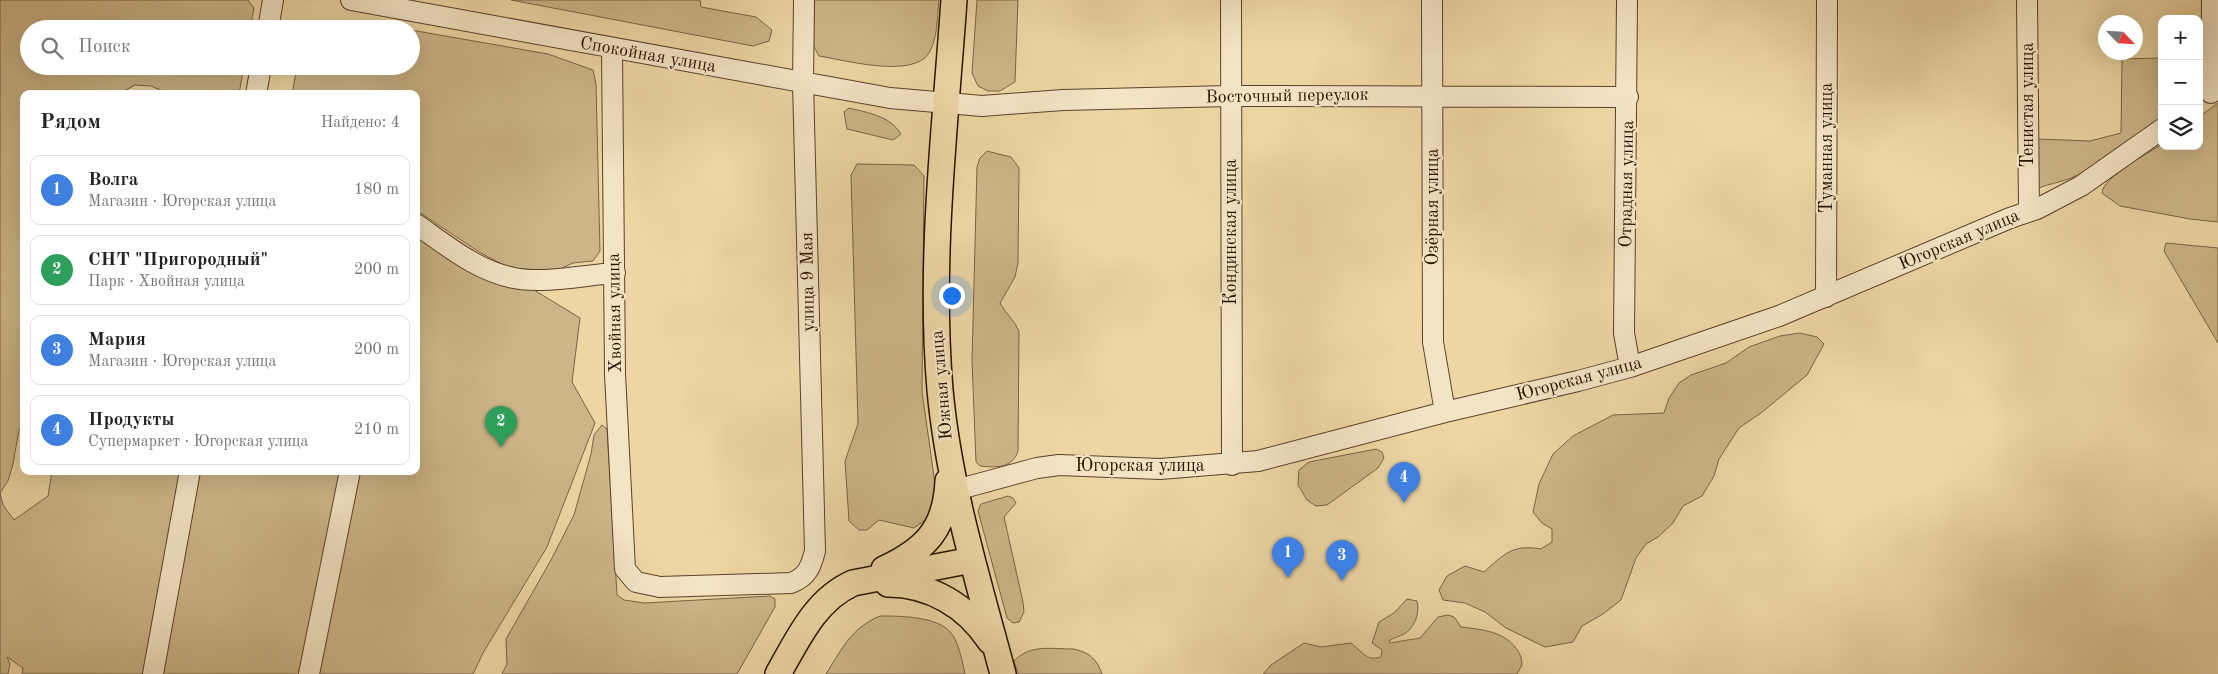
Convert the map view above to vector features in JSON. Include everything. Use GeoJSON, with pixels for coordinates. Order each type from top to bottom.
{"type":"FeatureCollection","features":[{"type":"Feature","properties":{"kind":"main road","name":"Южная улица"},"geometry":{"type":"LineString","coordinates":[[954,0],[937,258],[937,326],[940,389],[949,462],[972,560],[1000,663]]}},
{"type":"Feature","properties":{"kind":"main road"},"geometry":{"type":"LineString","coordinates":[[778,674],[812,615],[827,599],[853,583],[907,559],[923,546],[937,529],[943,514],[948,491],[949,462]]}},
{"type":"Feature","properties":{"kind":"main road"},"geometry":{"type":"LineString","coordinates":[[853,583],[972,560]]}},
{"type":"Feature","properties":{"kind":"main road"},"geometry":{"type":"LineString","coordinates":[[853,583],[901,584],[936,593],[972,619],[1000,663]]}},
{"type":"Feature","properties":{"kind":"street"},"geometry":{"type":"LineString","coordinates":[[270,20],[273,0]]}},
{"type":"Feature","properties":{"kind":"street","name":"Спокойная улица"},"geometry":{"type":"LineString","coordinates":[[350,0],[803,83],[890,98],[947,104]]}},
{"type":"Feature","properties":{"kind":"street","name":"улица 9 Мая"},"geometry":{"type":"LineString","coordinates":[[628,575],[636,582],[660,588],[792,582],[800,580],[807,574],[812,564],[814,551],[803,83],[804,0]]}},
{"type":"Feature","properties":{"kind":"street","name":"Кондинская улица"},"geometry":{"type":"LineString","coordinates":[[1231,0],[1232,465]]}},
{"type":"Feature","properties":{"kind":"street","name":"Озёрная улица"},"geometry":{"type":"LineString","coordinates":[[1432,0],[1432,342],[1445,412]]}},
{"type":"Feature","properties":{"kind":"street","name":"Отрадная улица"},"geometry":{"type":"LineString","coordinates":[[1627,0],[1628,97],[1624,333],[1630,367]]}},
{"type":"Feature","properties":{"kind":"street","name":"Туманная улица"},"geometry":{"type":"LineString","coordinates":[[1826,297],[1827,0]]}},
{"type":"Feature","properties":{"kind":"street","name":"Тенистая улица"},"geometry":{"type":"LineString","coordinates":[[2027,0],[2029,210]]}},
{"type":"Feature","properties":{"kind":"street"},"geometry":{"type":"LineString","coordinates":[[2209,94],[2212,0]]}},
{"type":"Feature","properties":{"kind":"street","name":"Хвойная улица"},"geometry":{"type":"LineString","coordinates":[[612,49],[615,374],[624,569],[628,575]]}},
{"type":"Feature","properties":{"kind":"street"},"geometry":{"type":"LineString","coordinates":[[257,90],[259,75]]}},
{"type":"Feature","properties":{"kind":"street","name":"Восточный переулок"},"geometry":{"type":"LineString","coordinates":[[947,104],[982,106],[1063,100],[1230,96],[1433,95],[1628,97]]}},
{"type":"Feature","properties":{"kind":"street","name":"Югорская улица"},"geometry":{"type":"LineString","coordinates":[[956,490],[1036,468],[1058,465],[1160,469],[1232,465],[1277,457],[1445,412],[1630,367],[1779,316],[2029,210],[2037,209],[2081,186],[2158,132]]}},
{"type":"Feature","properties":{"kind":"street"},"geometry":{"type":"LineString","coordinates":[[420,227],[473,262],[490,271],[514,278],[532,280],[615,273]]}},
{"type":"Feature","properties":{"kind":"street"},"geometry":{"type":"LineString","coordinates":[[153,674],[189,475]]}},
{"type":"Feature","properties":{"kind":"street"},"geometry":{"type":"LineString","coordinates":[[309,674],[349,475]]}},
{"type":"Feature","properties":{"kind":"shaded area"},"geometry":{"type":"Polygon","coordinates":[[[0,0],[248,0],[254,8],[252,20],[20,20],[20,75],[242,75],[240,90],[160,90],[151,86],[135,85],[126,90],[20,90],[20,429],[8,481],[0,493],[0,0]]]}},
{"type":"Feature","properties":{"kind":"shaded area"},"geometry":{"type":"Polygon","coordinates":[[[511,0],[700,0],[701,7],[756,17],[772,30],[769,41],[753,46],[511,0]]]}},
{"type":"Feature","properties":{"kind":"shaded area"},"geometry":{"type":"Polygon","coordinates":[[[814,0],[939,0],[937,27],[932,47],[921,61],[909,65],[877,66],[819,56],[813,45],[814,0]]]}},
{"type":"Feature","properties":{"kind":"shaded area"},"geometry":{"type":"Polygon","coordinates":[[[977,0],[1018,0],[1015,82],[1000,91],[988,91],[978,86],[972,73],[977,0]]]}},
{"type":"Feature","properties":{"kind":"shaded area"},"geometry":{"type":"Polygon","coordinates":[[[420,32],[548,54],[593,70],[596,84],[600,251],[593,261],[573,263],[558,270],[513,270],[479,252],[420,213],[420,90],[293,90],[295,75],[420,75],[420,32]]]}},
{"type":"Feature","properties":{"kind":"shaded area"},"geometry":{"type":"Polygon","coordinates":[[[2143,58],[2158,58],[2158,121],[2130,143],[2082,173],[2038,188],[2038,139],[2090,141],[2121,133],[2122,60],[2143,60],[2143,58]]]}},
{"type":"Feature","properties":{"kind":"shaded area"},"geometry":{"type":"Polygon","coordinates":[[[2218,103],[2218,222],[2190,219],[2120,206],[2102,193],[2104,187],[2117,173],[2158,147],[2158,150],[2203,150],[2203,114],[2218,103]]]}},
{"type":"Feature","properties":{"kind":"shaded area"},"geometry":{"type":"Polygon","coordinates":[[[849,108],[885,119],[901,134],[893,140],[847,129],[844,112],[849,108]]]}},
{"type":"Feature","properties":{"kind":"shaded area"},"geometry":{"type":"Polygon","coordinates":[[[987,151],[1011,157],[1019,168],[1018,263],[1015,277],[1000,303],[1019,331],[1018,451],[1012,461],[998,467],[980,466],[976,462],[972,361],[977,167],[980,158],[987,151]]]}},
{"type":"Feature","properties":{"kind":"shaded area"},"geometry":{"type":"Polygon","coordinates":[[[857,164],[914,165],[924,176],[922,391],[935,484],[931,516],[914,528],[879,520],[867,530],[859,530],[849,521],[845,461],[858,424],[851,175],[857,164]]]}},
{"type":"Feature","properties":{"kind":"shaded area"},"geometry":{"type":"Polygon","coordinates":[[[420,216],[493,265],[580,318],[572,382],[595,423],[547,547],[483,653],[473,674],[22,674],[23,668],[7,657],[10,664],[8,674],[0,674],[0,493],[3,505],[14,520],[48,496],[51,475],[420,475],[420,216]]]}},
{"type":"Feature","properties":{"kind":"shaded area"},"geometry":{"type":"Polygon","coordinates":[[[2166,243],[2218,248],[2218,343],[2164,251],[2166,243]]]}},
{"type":"Feature","properties":{"kind":"shaded area"},"geometry":{"type":"Polygon","coordinates":[[[1800,333],[1817,337],[1824,344],[1807,375],[1761,413],[1739,428],[1719,459],[1714,476],[1702,496],[1683,506],[1673,523],[1658,537],[1646,544],[1636,558],[1621,600],[1603,614],[1582,626],[1573,642],[1545,647],[1506,628],[1485,612],[1465,603],[1443,600],[1439,590],[1447,576],[1465,566],[1484,572],[1503,555],[1516,549],[1541,549],[1552,542],[1552,529],[1542,523],[1533,512],[1539,484],[1553,454],[1573,436],[1613,415],[1664,413],[1669,398],[1679,383],[1691,375],[1726,363],[1749,347],[1780,336],[1800,333]]]}},
{"type":"Feature","properties":{"kind":"shaded area"},"geometry":{"type":"Polygon","coordinates":[[[602,425],[607,429],[617,595],[624,600],[644,603],[770,596],[775,599],[775,607],[737,674],[502,674],[507,664],[506,639],[574,515],[591,454],[594,435],[602,425]]]}},
{"type":"Feature","properties":{"kind":"shaded area"},"geometry":{"type":"Polygon","coordinates":[[[1376,449],[1382,452],[1384,458],[1378,468],[1327,505],[1316,506],[1307,500],[1298,485],[1299,470],[1309,462],[1376,449]]]}},
{"type":"Feature","properties":{"kind":"shaded area"},"geometry":{"type":"Polygon","coordinates":[[[1008,496],[1013,498],[1016,503],[1004,517],[1024,612],[1019,622],[1013,623],[1007,618],[978,511],[981,504],[1008,496]]]}},
{"type":"Feature","properties":{"kind":"shaded area"},"geometry":{"type":"Polygon","coordinates":[[[1407,599],[1417,601],[1416,619],[1408,631],[1389,641],[1390,643],[1420,638],[1438,617],[1448,615],[1454,617],[1461,627],[1488,631],[1504,637],[1510,642],[1521,657],[1522,665],[1517,674],[1263,674],[1271,665],[1304,643],[1321,647],[1351,643],[1368,657],[1381,657],[1382,650],[1372,643],[1379,622],[1394,613],[1407,599]]]}},
{"type":"Feature","properties":{"kind":"shaded area"},"geometry":{"type":"Polygon","coordinates":[[[880,616],[918,618],[945,627],[954,636],[965,674],[826,674],[854,633],[880,616]]]}},
{"type":"Feature","properties":{"kind":"shaded area"},"geometry":{"type":"Polygon","coordinates":[[[1049,648],[1073,649],[1084,652],[1092,657],[1098,664],[1102,674],[1018,674],[1014,661],[1027,652],[1049,648]]]}},
{"type":"Feature","properties":{"kind":"place","name":"СНТ \"Пригородный\""},"geometry":{"type":"Point","coordinates":[501,447]}},
{"type":"Feature","properties":{"kind":"place","name":"Продукты"},"geometry":{"type":"Point","coordinates":[1404,503]}},
{"type":"Feature","properties":{"kind":"place","name":"Волга"},"geometry":{"type":"Point","coordinates":[1288,578]}},
{"type":"Feature","properties":{"kind":"place","name":"Мария"},"geometry":{"type":"Point","coordinates":[1342,581]}}]}
